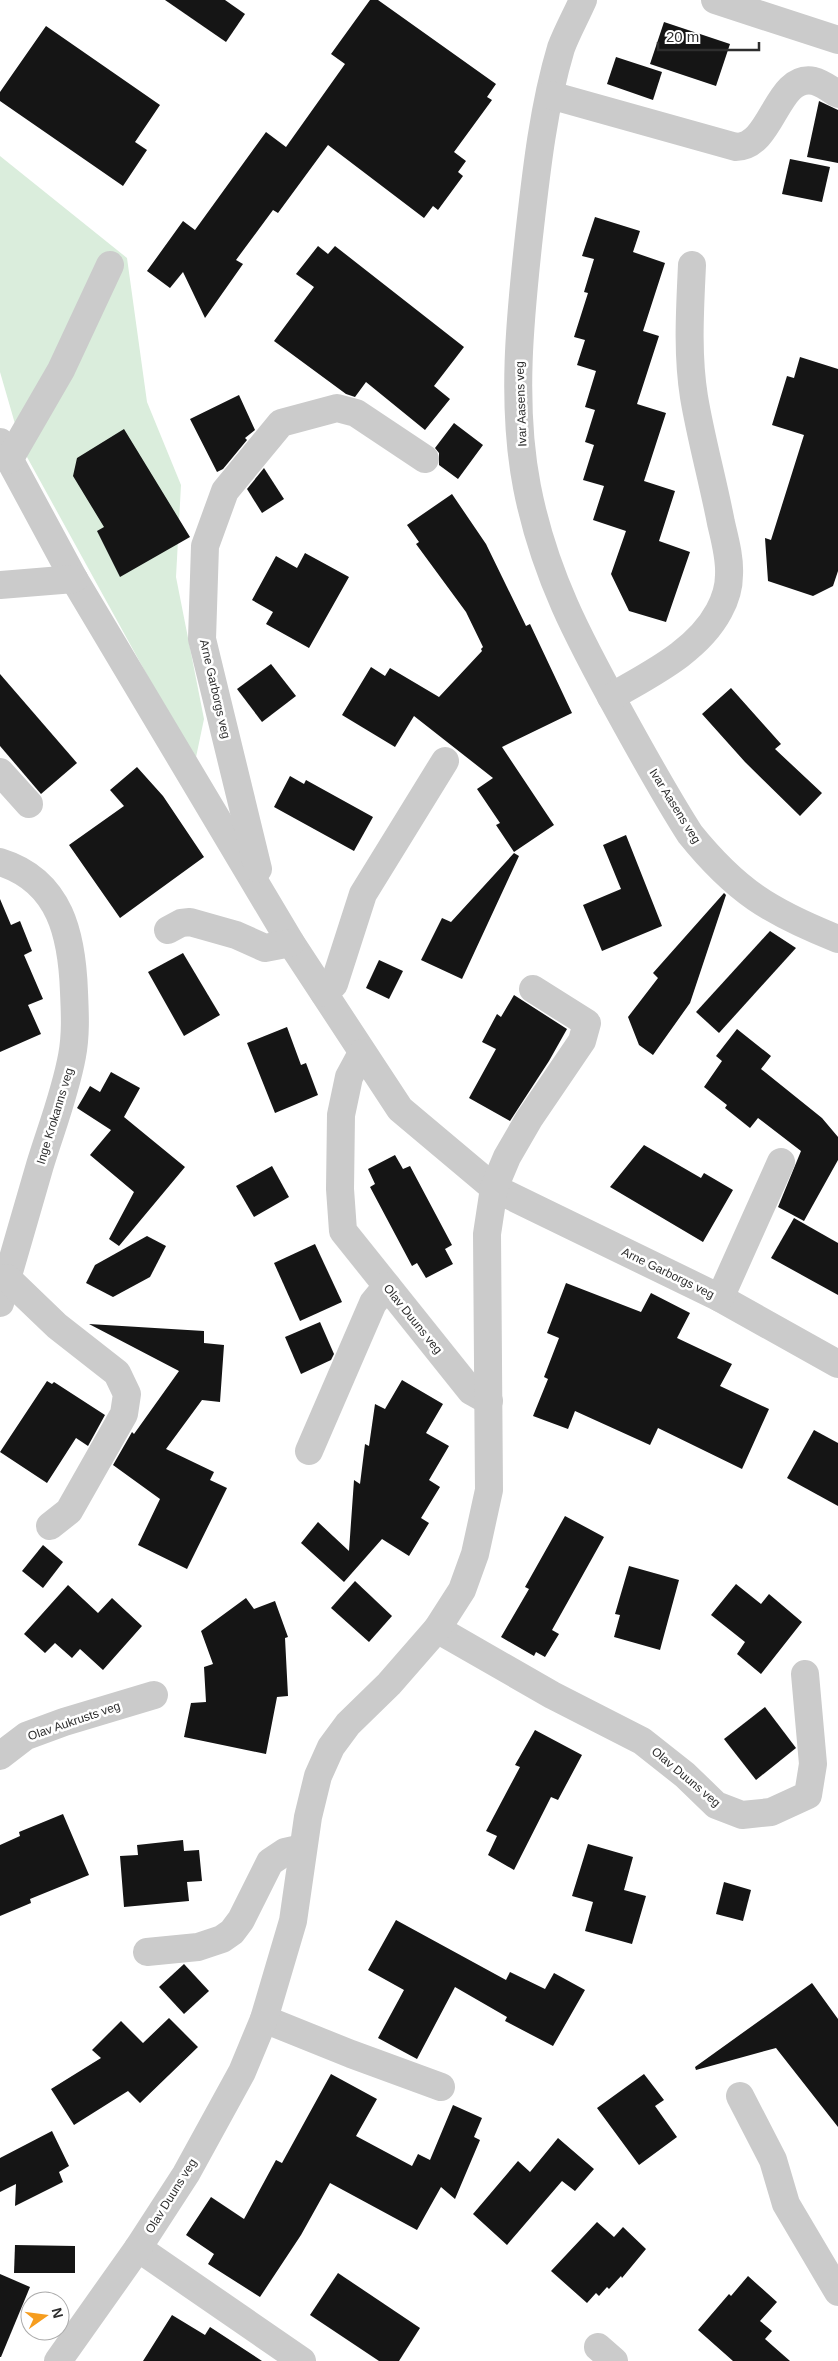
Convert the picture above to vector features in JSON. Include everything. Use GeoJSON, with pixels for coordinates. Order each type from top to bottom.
{"type":"FeatureCollection","features":[{"type":"Feature","properties":{"kind":"street","name":"Ivar Aasens veg"},"geometry":{"type":"LineString","coordinates":[[583,0],[562,47],[550,95],[534,186],[519,321],[520,432],[526,485],[538,538],[552,581],[580,641],[674,809],[690,834],[711,860],[731,880],[767,906],[782,916],[838,939]]}},
{"type":"Feature","properties":{"kind":"street"},"geometry":{"type":"LineString","coordinates":[[715,0],[838,40]]}},
{"type":"Feature","properties":{"kind":"street"},"geometry":{"type":"LineString","coordinates":[[550,95],[726,144],[743,147],[755,139],[785,95],[796,85],[806,81],[814,82],[838,94]]}},
{"type":"Feature","properties":{"kind":"street"},"geometry":{"type":"LineString","coordinates":[[4,451],[61,370],[110,265]]}},
{"type":"Feature","properties":{"kind":"street"},"geometry":{"type":"LineString","coordinates":[[611,697],[673,660],[702,635],[719,611],[729,582],[727,551],[694,397],[689,330],[692,265]]}},
{"type":"Feature","properties":{"kind":"street","name":"Arne Garborgs veg"},"geometry":{"type":"LineString","coordinates":[[264,895],[202,639],[205,546],[225,491],[281,423],[337,408],[356,413],[425,458]]}},
{"type":"Feature","properties":{"kind":"street","name":"Arne Garborgs veg"},"geometry":{"type":"LineString","coordinates":[[4,451],[74,579],[291,943],[400,1109],[494,1188],[720,1298],[838,1364]]}},
{"type":"Feature","properties":{"kind":"street"},"geometry":{"type":"LineString","coordinates":[[0,585],[74,579]]}},
{"type":"Feature","properties":{"kind":"street"},"geometry":{"type":"LineString","coordinates":[[324,994],[334,984],[363,894],[445,761]]}},
{"type":"Feature","properties":{"kind":"street"},"geometry":{"type":"LineString","coordinates":[[0,772],[30,804]]}},
{"type":"Feature","properties":{"kind":"street","name":"Inge Krokanns veg"},"geometry":{"type":"LineString","coordinates":[[0,862],[15,866],[41,884],[58,911],[70,939],[75,1020],[72,1055],[64,1092],[44,1153],[4,1291],[57,1326],[117,1373],[127,1394],[124,1414],[69,1511],[50,1526]]}},
{"type":"Feature","properties":{"kind":"street"},"geometry":{"type":"LineString","coordinates":[[168,930],[182,923],[190,922],[236,935],[265,948],[291,943]]}},
{"type":"Feature","properties":{"kind":"street"},"geometry":{"type":"LineString","coordinates":[[494,1188],[507,1157],[529,1119],[582,1041],[587,1023],[532,989]]}},
{"type":"Feature","properties":{"kind":"street","name":"Olav Duuns veg"},"geometry":{"type":"LineString","coordinates":[[362,1053],[349,1077],[341,1115],[340,1189],[343,1231],[471,1391],[489,1401]]}},
{"type":"Feature","properties":{"kind":"street"},"geometry":{"type":"LineString","coordinates":[[720,1298],[781,1162]]}},
{"type":"Feature","properties":{"kind":"street","name":"Olav Duuns veg"},"geometry":{"type":"LineString","coordinates":[[58,2361],[138,2248],[186,2174],[242,2072],[264,2019],[293,1921],[308,1817],[318,1776],[331,1747],[348,1724],[389,1684],[437,1629],[462,1590],[477,1545],[489,1490],[487,1234],[494,1188]]}},
{"type":"Feature","properties":{"kind":"street"},"geometry":{"type":"LineString","coordinates":[[309,1451],[373,1304],[387,1286]]}},
{"type":"Feature","properties":{"kind":"street","name":"Olav Duuns veg"},"geometry":{"type":"LineString","coordinates":[[437,1629],[552,1694],[642,1741],[685,1775],[716,1806],[742,1815],[771,1812],[808,1795],[813,1764],[805,1674]]}},
{"type":"Feature","properties":{"kind":"street","name":"Olav Aukrusts veg"},"geometry":{"type":"LineString","coordinates":[[0,1756],[26,1736],[64,1722],[154,1695]]}},
{"type":"Feature","properties":{"kind":"street"},"geometry":{"type":"LineString","coordinates":[[147,1952],[198,1947],[222,1939],[232,1932],[241,1920],[270,1862],[285,1852],[303,1848]]}},
{"type":"Feature","properties":{"kind":"street"},"geometry":{"type":"LineString","coordinates":[[264,2019],[441,2087]]}},
{"type":"Feature","properties":{"kind":"street"},"geometry":{"type":"LineString","coordinates":[[740,2096],[773,2160],[786,2204],[838,2292]]}},
{"type":"Feature","properties":{"kind":"street"},"geometry":{"type":"LineString","coordinates":[[138,2248],[302,2361]]}},
{"type":"Feature","properties":{"kind":"green space"},"geometry":{"type":"Polygon","coordinates":[[[0,156],[127,258],[147,402],[181,485],[176,577],[204,719],[195,762],[22,448],[0,372],[0,156]]]}},
{"type":"Feature","properties":{"kind":"building"},"geometry":{"type":"Polygon","coordinates":[[[165,0],[225,0],[245,14],[226,42],[165,0]]]}},
{"type":"Feature","properties":{"kind":"building"},"geometry":{"type":"Polygon","coordinates":[[[370,0],[378,0],[496,84],[487,97],[492,100],[454,152],[466,161],[458,172],[463,176],[438,210],[433,206],[424,218],[328,145],[278,213],[273,210],[236,260],[243,264],[205,318],[183,272],[170,288],[147,271],[183,221],[195,230],[266,132],[286,147],[345,64],[331,54],[370,0]]]}},
{"type":"Feature","properties":{"kind":"building"},"geometry":{"type":"Polygon","coordinates":[[[664,22],[730,44],[716,86],[650,64],[664,22]]]}},
{"type":"Feature","properties":{"kind":"building"},"geometry":{"type":"Polygon","coordinates":[[[46,26],[160,105],[135,142],[147,150],[123,186],[0,101],[0,92],[46,26]]]}},
{"type":"Feature","properties":{"kind":"building"},"geometry":{"type":"Polygon","coordinates":[[[616,57],[662,72],[653,100],[607,84],[616,57]]]}},
{"type":"Feature","properties":{"kind":"building"},"geometry":{"type":"Polygon","coordinates":[[[819,101],[838,110],[838,163],[807,157],[819,101]]]}},
{"type":"Feature","properties":{"kind":"building"},"geometry":{"type":"Polygon","coordinates":[[[790,159],[830,167],[822,202],[782,194],[790,159]]]}},
{"type":"Feature","properties":{"kind":"building"},"geometry":{"type":"Polygon","coordinates":[[[595,217],[640,231],[633,252],[665,263],[643,331],[659,336],[637,404],[666,413],[644,481],[675,491],[659,541],[690,552],[666,622],[629,611],[611,574],[626,531],[593,520],[604,486],[583,480],[594,445],[585,442],[595,410],[585,407],[596,371],[577,365],[585,340],[574,337],[588,293],[584,292],[594,259],[582,256],[595,217]]]}},
{"type":"Feature","properties":{"kind":"building"},"geometry":{"type":"Polygon","coordinates":[[[318,246],[328,254],[335,246],[464,347],[434,386],[450,399],[425,430],[366,382],[355,397],[346,394],[274,341],[314,287],[296,274],[318,246]]]}},
{"type":"Feature","properties":{"kind":"building"},"geometry":{"type":"Polygon","coordinates":[[[800,357],[838,369],[838,571],[833,586],[813,596],[768,581],[765,538],[771,540],[804,435],[772,425],[787,376],[794,378],[800,357]]]}},
{"type":"Feature","properties":{"kind":"building"},"geometry":{"type":"Polygon","coordinates":[[[239,395],[255,430],[245,438],[247,440],[223,469],[217,472],[190,419],[239,395]]]}},
{"type":"Feature","properties":{"kind":"building"},"geometry":{"type":"Polygon","coordinates":[[[454,423],[483,445],[458,479],[439,465],[439,453],[435,448],[454,423]]]}},
{"type":"Feature","properties":{"kind":"building"},"geometry":{"type":"Polygon","coordinates":[[[124,429],[190,537],[120,577],[97,531],[104,527],[73,476],[77,458],[124,429]]]}},
{"type":"Feature","properties":{"kind":"building"},"geometry":{"type":"Polygon","coordinates":[[[264,468],[284,499],[262,513],[247,489],[264,468]]]}},
{"type":"Feature","properties":{"kind":"building"},"geometry":{"type":"Polygon","coordinates":[[[452,494],[486,544],[526,626],[530,624],[572,713],[502,747],[554,825],[514,852],[496,825],[500,823],[477,789],[493,778],[414,716],[395,747],[342,715],[371,667],[385,676],[390,668],[439,697],[482,651],[483,647],[466,612],[416,544],[419,542],[407,525],[452,494]]]}},
{"type":"Feature","properties":{"kind":"building"},"geometry":{"type":"Polygon","coordinates":[[[305,553],[349,577],[309,648],[266,624],[273,612],[252,600],[276,556],[297,568],[305,553]]]}},
{"type":"Feature","properties":{"kind":"building"},"geometry":{"type":"Polygon","coordinates":[[[271,664],[296,696],[262,722],[237,689],[271,664]]]}},
{"type":"Feature","properties":{"kind":"building"},"geometry":{"type":"Polygon","coordinates":[[[0,674],[77,763],[41,794],[0,746],[0,674]]]}},
{"type":"Feature","properties":{"kind":"building"},"geometry":{"type":"Polygon","coordinates":[[[731,688],[781,744],[775,749],[822,793],[800,816],[745,762],[702,714],[731,688]]]}},
{"type":"Feature","properties":{"kind":"building"},"geometry":{"type":"Polygon","coordinates":[[[137,767],[163,796],[204,857],[120,918],[69,845],[124,806],[110,790],[137,767]]]}},
{"type":"Feature","properties":{"kind":"building"},"geometry":{"type":"Polygon","coordinates":[[[290,776],[304,784],[306,780],[373,817],[354,851],[274,807],[290,776]]]}},
{"type":"Feature","properties":{"kind":"building"},"geometry":{"type":"Polygon","coordinates":[[[626,835],[662,926],[602,951],[583,905],[621,889],[603,845],[626,835]]]}},
{"type":"Feature","properties":{"kind":"building"},"geometry":{"type":"Polygon","coordinates":[[[514,853],[519,856],[462,979],[421,960],[442,918],[451,922],[514,853]]]}},
{"type":"Feature","properties":{"kind":"building"},"geometry":{"type":"Polygon","coordinates":[[[724,893],[726,895],[690,1003],[653,1055],[639,1045],[628,1017],[658,978],[653,973],[724,893]]]}},
{"type":"Feature","properties":{"kind":"building"},"geometry":{"type":"Polygon","coordinates":[[[0,899],[11,925],[20,921],[32,951],[24,955],[43,999],[28,1005],[41,1034],[0,1052],[0,899]]]}},
{"type":"Feature","properties":{"kind":"building"},"geometry":{"type":"Polygon","coordinates":[[[770,931],[796,948],[719,1033],[696,1012],[770,931]]]}},
{"type":"Feature","properties":{"kind":"building"},"geometry":{"type":"Polygon","coordinates":[[[183,953],[220,1015],[184,1036],[148,972],[183,953]]]}},
{"type":"Feature","properties":{"kind":"building"},"geometry":{"type":"Polygon","coordinates":[[[379,960],[403,971],[389,999],[366,988],[379,960]]]}},
{"type":"Feature","properties":{"kind":"building"},"geometry":{"type":"Polygon","coordinates":[[[514,995],[567,1029],[549,1061],[510,1121],[469,1098],[496,1049],[482,1042],[497,1014],[501,1017],[514,995]]]}},
{"type":"Feature","properties":{"kind":"building"},"geometry":{"type":"Polygon","coordinates":[[[287,1027],[301,1065],[306,1063],[318,1095],[275,1113],[247,1043],[287,1027]]]}},
{"type":"Feature","properties":{"kind":"building"},"geometry":{"type":"Polygon","coordinates":[[[737,1029],[771,1056],[761,1069],[822,1118],[838,1137],[838,1160],[804,1221],[778,1207],[801,1151],[758,1118],[750,1128],[725,1108],[727,1105],[704,1087],[722,1061],[716,1056],[737,1029]]]}},
{"type":"Feature","properties":{"kind":"building"},"geometry":{"type":"Polygon","coordinates":[[[111,1072],[140,1088],[124,1117],[185,1167],[119,1246],[109,1239],[134,1192],[90,1155],[111,1130],[77,1108],[90,1086],[100,1092],[111,1072]]]}},
{"type":"Feature","properties":{"kind":"building"},"geometry":{"type":"Polygon","coordinates":[[[644,1145],[701,1178],[704,1173],[733,1190],[703,1242],[610,1187],[644,1145]]]}},
{"type":"Feature","properties":{"kind":"building"},"geometry":{"type":"Polygon","coordinates":[[[395,1155],[403,1169],[410,1166],[452,1245],[445,1249],[453,1264],[426,1278],[417,1263],[412,1266],[370,1187],[375,1184],[368,1169],[395,1155]]]}},
{"type":"Feature","properties":{"kind":"building"},"geometry":{"type":"Polygon","coordinates":[[[272,1166],[289,1197],[254,1217],[236,1186],[272,1166]]]}},
{"type":"Feature","properties":{"kind":"building"},"geometry":{"type":"Polygon","coordinates":[[[794,1218],[838,1243],[838,1295],[771,1258],[794,1218]]]}},
{"type":"Feature","properties":{"kind":"building"},"geometry":{"type":"Polygon","coordinates":[[[147,1236],[166,1246],[150,1277],[113,1297],[86,1283],[95,1265],[147,1236]]]}},
{"type":"Feature","properties":{"kind":"building"},"geometry":{"type":"Polygon","coordinates":[[[315,1244],[342,1302],[300,1321],[274,1263],[315,1244]]]}},
{"type":"Feature","properties":{"kind":"building"},"geometry":{"type":"Polygon","coordinates":[[[566,1283],[641,1312],[651,1293],[690,1313],[677,1338],[732,1364],[720,1386],[769,1409],[742,1469],[658,1428],[650,1445],[575,1411],[568,1429],[533,1416],[548,1379],[544,1377],[559,1338],[547,1333],[566,1283]]]}},
{"type":"Feature","properties":{"kind":"building"},"geometry":{"type":"Polygon","coordinates":[[[320,1322],[334,1354],[331,1360],[301,1374],[285,1337],[320,1322]]]}},
{"type":"Feature","properties":{"kind":"building"},"geometry":{"type":"Polygon","coordinates":[[[89,1324],[204,1331],[204,1343],[224,1345],[220,1402],[202,1400],[166,1449],[214,1472],[210,1480],[227,1488],[187,1569],[138,1545],[160,1499],[113,1465],[132,1432],[134,1434],[179,1371],[89,1324]]]}},
{"type":"Feature","properties":{"kind":"building"},"geometry":{"type":"Polygon","coordinates":[[[402,1380],[443,1404],[426,1433],[449,1446],[429,1480],[440,1487],[421,1518],[429,1523],[409,1556],[382,1539],[344,1582],[301,1543],[318,1522],[349,1551],[354,1480],[360,1484],[365,1444],[369,1446],[375,1404],[385,1409],[402,1380]]]}},
{"type":"Feature","properties":{"kind":"building"},"geometry":{"type":"Polygon","coordinates":[[[47,1381],[52,1384],[54,1382],[105,1415],[88,1446],[76,1438],[47,1483],[0,1452],[47,1381]]]}},
{"type":"Feature","properties":{"kind":"building"},"geometry":{"type":"Polygon","coordinates":[[[814,1430],[838,1443],[838,1506],[787,1478],[814,1430]]]}},
{"type":"Feature","properties":{"kind":"building"},"geometry":{"type":"Polygon","coordinates":[[[565,1516],[604,1537],[552,1630],[559,1634],[545,1657],[536,1652],[534,1656],[501,1637],[529,1589],[525,1587],[565,1516]]]}},
{"type":"Feature","properties":{"kind":"building"},"geometry":{"type":"Polygon","coordinates":[[[43,1545],[63,1562],[43,1588],[22,1571],[43,1545]]]}},
{"type":"Feature","properties":{"kind":"building"},"geometry":{"type":"Polygon","coordinates":[[[629,1566],[679,1580],[660,1650],[614,1637],[620,1615],[615,1614],[629,1566]]]}},
{"type":"Feature","properties":{"kind":"building"},"geometry":{"type":"Polygon","coordinates":[[[355,1581],[392,1616],[369,1642],[331,1608],[355,1581]]]}},
{"type":"Feature","properties":{"kind":"building"},"geometry":{"type":"Polygon","coordinates":[[[736,1584],[761,1604],[769,1594],[802,1622],[761,1674],[737,1654],[745,1642],[711,1615],[736,1584]]]}},
{"type":"Feature","properties":{"kind":"building"},"geometry":{"type":"Polygon","coordinates":[[[68,1585],[98,1613],[112,1598],[142,1626],[103,1670],[80,1649],[72,1658],[55,1643],[45,1653],[24,1634],[68,1585]]]}},
{"type":"Feature","properties":{"kind":"building"},"geometry":{"type":"Polygon","coordinates":[[[246,1598],[254,1609],[275,1601],[288,1637],[285,1638],[288,1696],[277,1697],[266,1754],[184,1737],[191,1703],[206,1702],[204,1667],[213,1664],[201,1631],[246,1598]]]}},
{"type":"Feature","properties":{"kind":"building"},"geometry":{"type":"Polygon","coordinates":[[[765,1707],[796,1748],[756,1780],[724,1739],[765,1707]]]}},
{"type":"Feature","properties":{"kind":"building"},"geometry":{"type":"Polygon","coordinates":[[[535,1730],[582,1755],[558,1800],[551,1797],[514,1870],[488,1855],[497,1836],[486,1831],[520,1767],[515,1765],[535,1730]]]}},
{"type":"Feature","properties":{"kind":"building"},"geometry":{"type":"Polygon","coordinates":[[[63,1814],[89,1875],[30,1899],[31,1903],[0,1916],[0,1845],[20,1836],[19,1832],[63,1814]]]}},
{"type":"Feature","properties":{"kind":"building"},"geometry":{"type":"Polygon","coordinates":[[[183,1840],[184,1851],[199,1850],[202,1881],[187,1882],[189,1901],[124,1907],[120,1856],[138,1855],[137,1845],[183,1840]]]}},
{"type":"Feature","properties":{"kind":"building"},"geometry":{"type":"Polygon","coordinates":[[[588,1844],[633,1857],[624,1890],[646,1896],[632,1944],[585,1931],[593,1902],[572,1896],[588,1844]]]}},
{"type":"Feature","properties":{"kind":"building"},"geometry":{"type":"Polygon","coordinates":[[[724,1882],[751,1890],[743,1921],[716,1914],[724,1882]]]}},
{"type":"Feature","properties":{"kind":"building"},"geometry":{"type":"Polygon","coordinates":[[[396,1920],[506,1980],[510,1972],[545,1989],[554,1973],[585,1990],[553,2046],[505,2021],[507,2017],[455,1987],[417,2059],[378,2038],[404,1990],[368,1970],[396,1920]]]}},
{"type":"Feature","properties":{"kind":"building"},"geometry":{"type":"Polygon","coordinates":[[[184,1964],[209,1991],[184,2014],[159,1987],[184,1964]]]}},
{"type":"Feature","properties":{"kind":"building"},"geometry":{"type":"Polygon","coordinates":[[[812,1983],[838,2019],[838,2127],[776,2048],[696,2070],[695,2067],[812,1983]]]}},
{"type":"Feature","properties":{"kind":"building"},"geometry":{"type":"Polygon","coordinates":[[[169,2018],[198,2047],[140,2103],[128,2091],[74,2125],[51,2089],[101,2058],[92,2050],[121,2021],[143,2043],[169,2018]]]}},
{"type":"Feature","properties":{"kind":"building"},"geometry":{"type":"Polygon","coordinates":[[[331,2074],[377,2099],[356,2136],[412,2166],[418,2154],[430,2160],[453,2105],[482,2118],[474,2137],[480,2140],[455,2199],[441,2187],[417,2230],[330,2183],[301,2235],[260,2297],[208,2264],[214,2254],[186,2235],[211,2197],[244,2219],[276,2160],[282,2163],[331,2074]]]}},
{"type":"Feature","properties":{"kind":"building"},"geometry":{"type":"Polygon","coordinates":[[[644,2074],[664,2100],[655,2106],[677,2137],[639,2165],[597,2108],[644,2074]]]}},
{"type":"Feature","properties":{"kind":"building"},"geometry":{"type":"Polygon","coordinates":[[[52,2131],[69,2166],[59,2172],[63,2182],[15,2206],[16,2184],[0,2192],[0,2158],[52,2131]]]}},
{"type":"Feature","properties":{"kind":"building"},"geometry":{"type":"Polygon","coordinates":[[[558,2138],[594,2169],[575,2191],[562,2181],[507,2245],[473,2214],[518,2161],[530,2172],[558,2138]]]}},
{"type":"Feature","properties":{"kind":"building"},"geometry":{"type":"Polygon","coordinates":[[[597,2222],[614,2237],[623,2227],[646,2249],[622,2278],[621,2276],[609,2289],[607,2287],[599,2296],[596,2293],[587,2303],[551,2271],[597,2222]]]}},
{"type":"Feature","properties":{"kind":"building"},"geometry":{"type":"Polygon","coordinates":[[[15,2245],[75,2246],[75,2273],[14,2273],[15,2245]]]}},
{"type":"Feature","properties":{"kind":"building"},"geometry":{"type":"Polygon","coordinates":[[[338,2273],[420,2328],[399,2361],[379,2361],[310,2315],[338,2273]]]}},
{"type":"Feature","properties":{"kind":"building"},"geometry":{"type":"Polygon","coordinates":[[[0,2274],[30,2287],[28,2291],[20,2291],[20,2311],[0,2357],[0,2274]]]}},
{"type":"Feature","properties":{"kind":"building"},"geometry":{"type":"Polygon","coordinates":[[[748,2276],[777,2302],[760,2321],[772,2331],[765,2339],[790,2361],[733,2361],[698,2330],[729,2294],[731,2296],[748,2276]]]}},
{"type":"Feature","properties":{"kind":"building"},"geometry":{"type":"Polygon","coordinates":[[[172,2315],[205,2335],[210,2327],[262,2361],[143,2361],[172,2315]]]}}]}
